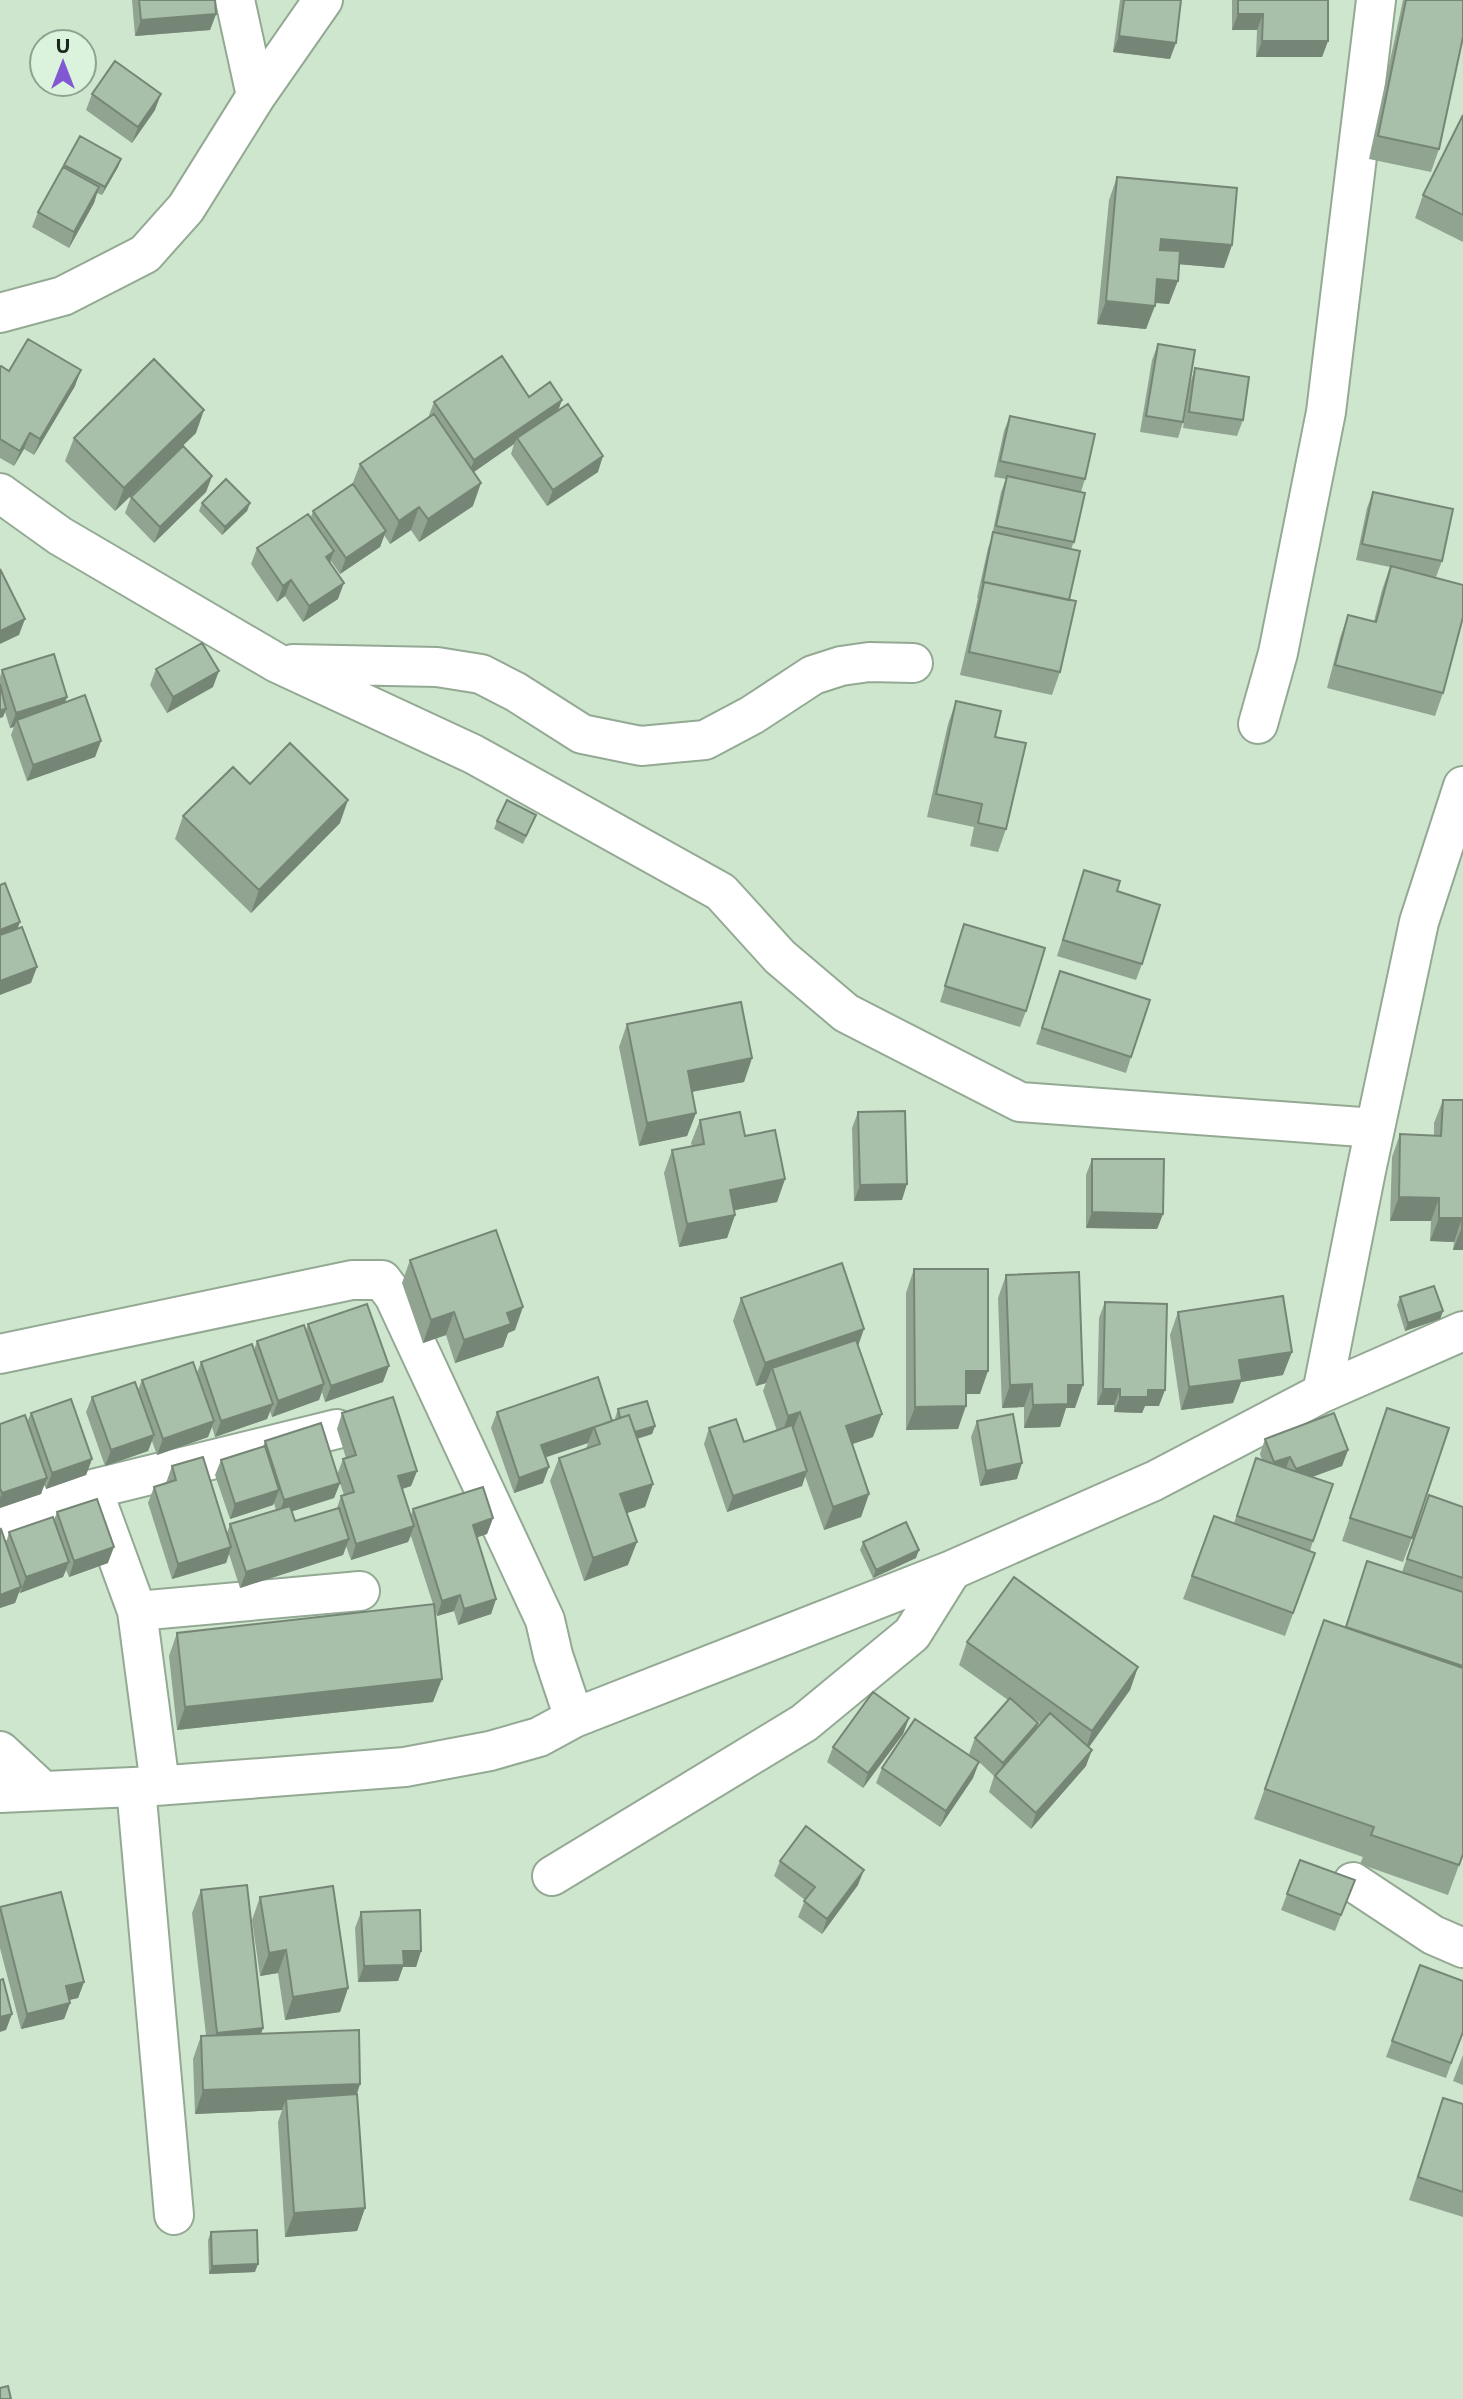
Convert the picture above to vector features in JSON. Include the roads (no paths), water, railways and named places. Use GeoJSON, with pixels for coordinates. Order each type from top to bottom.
{"type":"FeatureCollection","features":[{"type":"Feature","properties":{"kind":"street"},"geometry":{"type":"LineString","coordinates":[[235,0],[256,96]]}},
{"type":"Feature","properties":{"kind":"street"},"geometry":{"type":"LineString","coordinates":[[0,313],[63,296],[145,254],[186,208],[256,96],[323,0]]}},
{"type":"Feature","properties":{"kind":"street"},"geometry":{"type":"LineString","coordinates":[[1258,724],[1278,653],[1326,412],[1376,0]]}},
{"type":"Feature","properties":{"kind":"street"},"geometry":{"type":"LineString","coordinates":[[0,493],[60,536],[277,663],[473,754],[721,892],[780,957],[846,1013],[1020,1102],[1375,1128]]}},
{"type":"Feature","properties":{"kind":"street"},"geometry":{"type":"LineString","coordinates":[[277,663],[437,667],[481,674],[516,692],[582,734],[641,746],[705,740],[752,715],[813,675],[841,666],[869,662],[913,663]]}},
{"type":"Feature","properties":{"kind":"street"},"geometry":{"type":"LineString","coordinates":[[1322,1393],[1419,922],[1463,786]]}},
{"type":"Feature","properties":{"kind":"street"},"geometry":{"type":"LineString","coordinates":[[0,1354],[352,1280],[382,1280],[400,1309],[545,1620],[553,1655],[574,1718]]}},
{"type":"Feature","properties":{"kind":"street"},"geometry":{"type":"LineString","coordinates":[[0,1793],[148,1786],[405,1767],[490,1752],[539,1737],[574,1718],[952,1570],[1154,1481],[1322,1393],[1463,1331]]}},
{"type":"Feature","properties":{"kind":"street"},"geometry":{"type":"LineString","coordinates":[[0,1522],[93,1489],[337,1429]]}},
{"type":"Feature","properties":{"kind":"street"},"geometry":{"type":"LineString","coordinates":[[93,1489],[137,1611],[174,2215]]}},
{"type":"Feature","properties":{"kind":"street"},"geometry":{"type":"LineString","coordinates":[[552,1876],[804,1723],[912,1634],[952,1570]]}},
{"type":"Feature","properties":{"kind":"street"},"geometry":{"type":"LineString","coordinates":[[137,1611],[360,1591]]}},
{"type":"Feature","properties":{"kind":"street"},"geometry":{"type":"LineString","coordinates":[[0,1751],[42,1790]]}},
{"type":"Feature","properties":{"kind":"street"},"geometry":{"type":"LineString","coordinates":[[1353,1882],[1433,1935],[1463,1948]]}}]}
